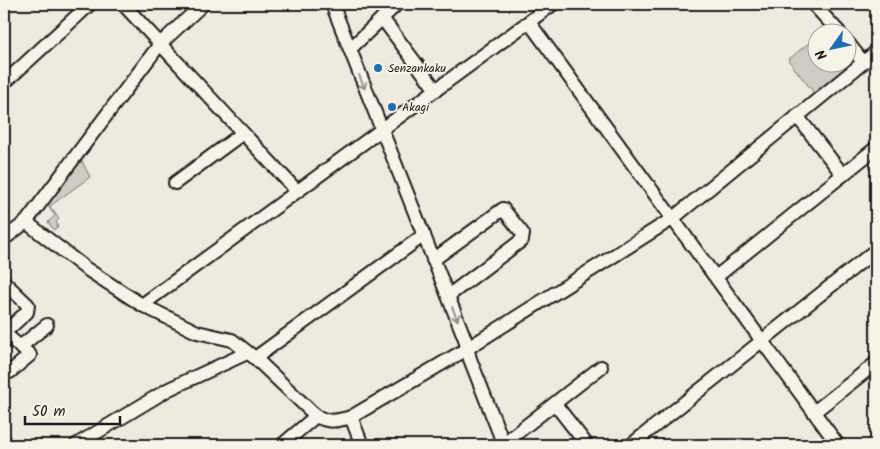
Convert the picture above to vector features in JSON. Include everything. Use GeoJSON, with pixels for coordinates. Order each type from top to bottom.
{"type":"FeatureCollection","features":[{"type":"Feature","properties":{"kind":"street"},"geometry":{"type":"LineString","coordinates":[[4,83],[90,4]]}},
{"type":"Feature","properties":{"kind":"street"},"geometry":{"type":"LineString","coordinates":[[123,4],[297,191]]}},
{"type":"Feature","properties":{"kind":"street"},"geometry":{"type":"LineString","coordinates":[[4,240],[26,222],[160,44],[203,4]]}},
{"type":"Feature","properties":{"kind":"street"},"geometry":{"type":"LineString","coordinates":[[332,4],[448,296],[504,444],[601,367]]}},
{"type":"Feature","properties":{"kind":"street"},"geometry":{"type":"LineString","coordinates":[[350,49],[397,4]]}},
{"type":"Feature","properties":{"kind":"street"},"geometry":{"type":"LineString","coordinates":[[142,305],[553,4]]}},
{"type":"Feature","properties":{"kind":"street"},"geometry":{"type":"LineString","coordinates":[[813,4],[830,22]]}},
{"type":"Feature","properties":{"kind":"street"},"geometry":{"type":"LineString","coordinates":[[382,18],[436,90]]}},
{"type":"Feature","properties":{"kind":"street"},"geometry":{"type":"LineString","coordinates":[[529,22],[838,445]]}},
{"type":"Feature","properties":{"kind":"street"},"geometry":{"type":"LineString","coordinates":[[26,222],[85,268],[142,305],[197,332],[232,340],[316,416],[326,421],[351,417],[467,348],[672,219],[876,52]]}},
{"type":"Feature","properties":{"kind":"street"},"geometry":{"type":"LineString","coordinates":[[858,56],[863,62]]}},
{"type":"Feature","properties":{"kind":"street"},"geometry":{"type":"LineString","coordinates":[[798,116],[843,175]]}},
{"type":"Feature","properties":{"kind":"street"},"geometry":{"type":"LineString","coordinates":[[175,183],[243,133]]}},
{"type":"Feature","properties":{"kind":"street"},"geometry":{"type":"LineString","coordinates":[[716,277],[876,148]]}},
{"type":"Feature","properties":{"kind":"street"},"geometry":{"type":"LineString","coordinates":[[433,260],[503,209],[523,234],[522,240],[448,296]]}},
{"type":"Feature","properties":{"kind":"street"},"geometry":{"type":"LineString","coordinates":[[76,445],[169,389],[251,356],[424,235]]}},
{"type":"Feature","properties":{"kind":"street"},"geometry":{"type":"LineString","coordinates":[[631,445],[876,250]]}},
{"type":"Feature","properties":{"kind":"street"},"geometry":{"type":"LineString","coordinates":[[4,282],[28,305],[27,312],[4,333],[30,355],[10,372]]}},
{"type":"Feature","properties":{"kind":"street"},"geometry":{"type":"LineString","coordinates":[[20,347],[47,324]]}},
{"type":"Feature","properties":{"kind":"street"},"geometry":{"type":"LineString","coordinates":[[814,412],[876,363]]}},
{"type":"Feature","properties":{"kind":"street"},"geometry":{"type":"LineString","coordinates":[[555,404],[587,445]]}},
{"type":"Feature","properties":{"kind":"street"},"geometry":{"type":"LineString","coordinates":[[282,445],[316,416]]}},
{"type":"Feature","properties":{"kind":"street"},"geometry":{"type":"LineString","coordinates":[[351,417],[362,445]]}},
{"type":"Feature","properties":{"kind":"shaded area"},"geometry":{"type":"Polygon","coordinates":[[[808,43],[808,72],[840,72],[814,93],[788,60],[808,43]]]}},
{"type":"Feature","properties":{"kind":"shaded area"},"geometry":{"type":"Polygon","coordinates":[[[81,159],[90,177],[50,206],[59,219],[56,222],[58,226],[54,230],[48,222],[55,216],[47,205],[81,159]]]}},
{"type":"Feature","properties":{"kind":"place","name":"Senzankaku"},"geometry":{"type":"Point","coordinates":[378,68]}},
{"type":"Feature","properties":{"kind":"place","name":"Akagi"},"geometry":{"type":"Point","coordinates":[392,107]}}]}
